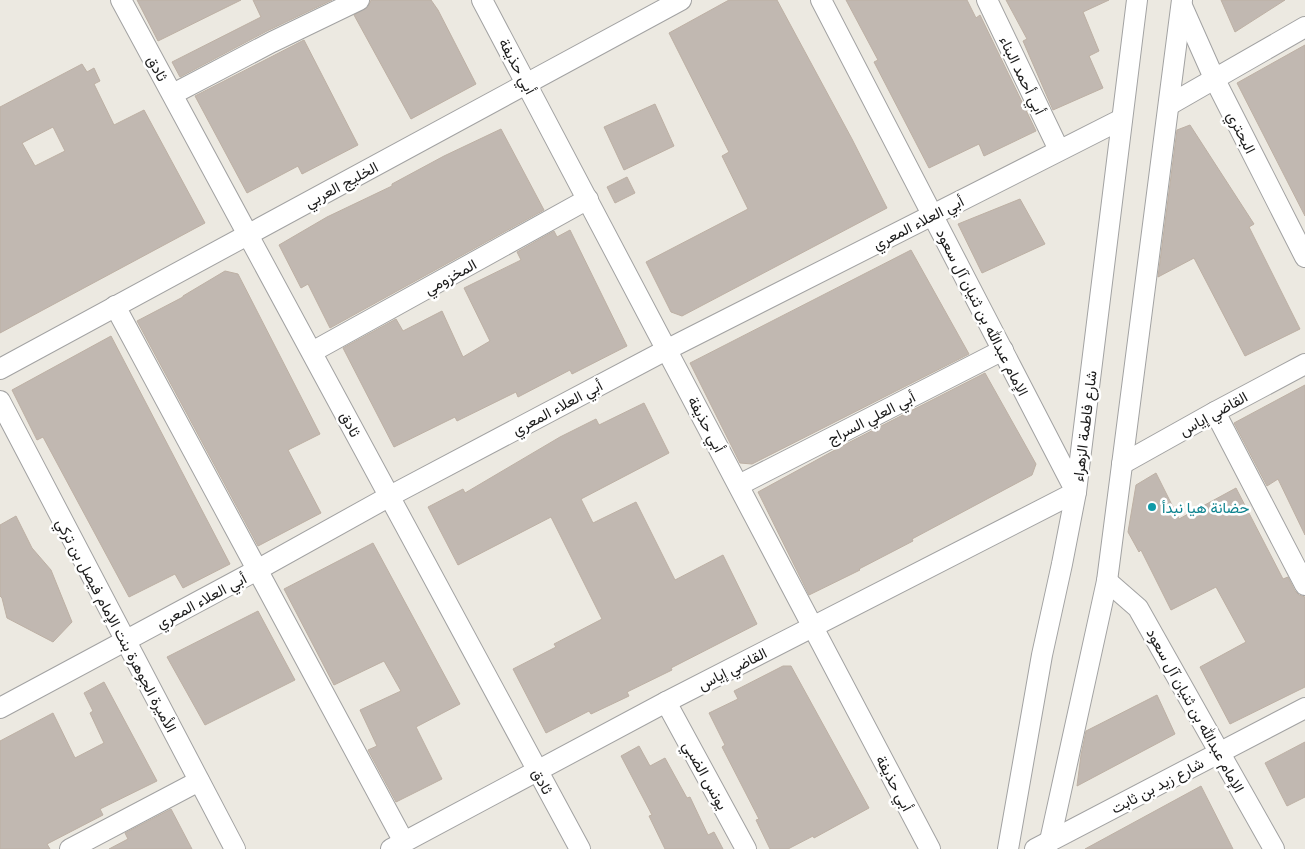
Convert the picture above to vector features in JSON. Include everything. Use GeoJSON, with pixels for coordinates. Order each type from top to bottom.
{"type":"FeatureCollection","features":[{"type":"Feature","properties":{"kind":"street","name":"ثادق"},"geometry":{"type":"LineString","coordinates":[[121,0],[580,849]]}},
{"type":"Feature","properties":{"kind":"street"},"geometry":{"type":"LineString","coordinates":[[172,94],[272,42],[359,0]]}},
{"type":"Feature","properties":{"kind":"street","name":"أبي حذيفة"},"geometry":{"type":"LineString","coordinates":[[482,0],[668,349],[930,849]]}},
{"type":"Feature","properties":{"kind":"street","name":"الخليج العربي"},"geometry":{"type":"LineString","coordinates":[[0,369],[681,0]]}},
{"type":"Feature","properties":{"kind":"street","name":"الإمام عبدالله بن ثنيان آل سعود"},"geometry":{"type":"LineString","coordinates":[[821,0],[1076,492]]}},
{"type":"Feature","properties":{"kind":"street","name":"أبي أحمد البناء"},"geometry":{"type":"LineString","coordinates":[[987,0],[1059,150]]}},
{"type":"Feature","properties":{"kind":"street","name":"شارع فاطمة الزهراء"},"geometry":{"type":"LineString","coordinates":[[1008,849],[1042,655],[1076,492],[1137,0]]}},
{"type":"Feature","properties":{"kind":"street"},"geometry":{"type":"LineString","coordinates":[[1043,845],[1107,581],[1181,2]]}},
{"type":"Feature","properties":{"kind":"street","name":"البحتري"},"geometry":{"type":"LineString","coordinates":[[1181,2],[1214,78],[1305,258]]}},
{"type":"Feature","properties":{"kind":"street"},"geometry":{"type":"LineString","coordinates":[[1169,105],[1305,27]]}},
{"type":"Feature","properties":{"kind":"street","name":"أبي العلاء المعري"},"geometry":{"type":"LineString","coordinates":[[0,708],[390,496],[668,349],[1122,119]]}},
{"type":"Feature","properties":{"kind":"street","name":"المخزومي"},"geometry":{"type":"LineString","coordinates":[[312,352],[588,199]]}},
{"type":"Feature","properties":{"kind":"street"},"geometry":{"type":"LineString","coordinates":[[115,306],[257,570],[397,845]]}},
{"type":"Feature","properties":{"kind":"street","name":"أبي العلي السراج"},"geometry":{"type":"LineString","coordinates":[[739,484],[1003,350]]}},
{"type":"Feature","properties":{"kind":"street","name":"القاضي إياس"},"geometry":{"type":"LineString","coordinates":[[1122,464],[1305,364]]}},
{"type":"Feature","properties":{"kind":"street","name":"الأميرة الجوهرة بنت الإمام فيصل بن تركي"},"geometry":{"type":"LineString","coordinates":[[0,401],[235,849]]}},
{"type":"Feature","properties":{"kind":"street"},"geometry":{"type":"LineString","coordinates":[[1215,412],[1305,585]]}},
{"type":"Feature","properties":{"kind":"street","name":"القاضي إياس"},"geometry":{"type":"LineString","coordinates":[[397,845],[812,626],[1076,492]]}},
{"type":"Feature","properties":{"kind":"street","name":"الإمام عبدالله بن ثنيان آل سعود"},"geometry":{"type":"LineString","coordinates":[[1107,581],[1138,608],[1274,849]]}},
{"type":"Feature","properties":{"kind":"street","name":"يونس الضبي"},"geometry":{"type":"LineString","coordinates":[[666,702],[746,849]]}},
{"type":"Feature","properties":{"kind":"street","name":"شارع زيد بن ثابت"},"geometry":{"type":"LineString","coordinates":[[1043,845],[1305,708]]}},
{"type":"Feature","properties":{"kind":"street"},"geometry":{"type":"LineString","coordinates":[[70,849],[199,781]]}},
{"type":"Feature","properties":{"kind":"building"},"geometry":{"type":"Polygon","coordinates":[[[137,0],[241,0],[158,41],[137,0]]]}},
{"type":"Feature","properties":{"kind":"building"},"geometry":{"type":"Polygon","coordinates":[[[253,0],[332,0],[267,31],[180,77],[172,62],[261,17],[253,0]]]}},
{"type":"Feature","properties":{"kind":"building"},"geometry":{"type":"Polygon","coordinates":[[[371,0],[431,0],[476,84],[411,119],[354,15],[368,7],[371,0]]]}},
{"type":"Feature","properties":{"kind":"building"},"geometry":{"type":"Polygon","coordinates":[[[729,0],[777,0],[887,208],[682,316],[671,312],[646,262],[748,209],[722,156],[729,152],[669,33],[729,0]]]}},
{"type":"Feature","properties":{"kind":"building"},"geometry":{"type":"Polygon","coordinates":[[[846,0],[967,0],[976,18],[980,15],[1036,131],[984,156],[979,144],[929,168],[874,62],[878,60],[846,0]]]}},
{"type":"Feature","properties":{"kind":"building"},"geometry":{"type":"Polygon","coordinates":[[[1006,0],[1109,0],[1083,12],[1099,51],[1089,56],[1103,88],[1053,110],[1023,41],[1027,39],[1006,0]]]}},
{"type":"Feature","properties":{"kind":"building"},"geometry":{"type":"Polygon","coordinates":[[[1221,0],[1285,0],[1235,32],[1221,0]]]}},
{"type":"Feature","properties":{"kind":"building"},"geometry":{"type":"Polygon","coordinates":[[[304,40],[358,145],[302,174],[298,166],[247,193],[195,96],[304,40]]]}},
{"type":"Feature","properties":{"kind":"building"},"geometry":{"type":"Polygon","coordinates":[[[1305,45],[1305,216],[1237,83],[1305,45]]]}},
{"type":"Feature","properties":{"kind":"building"},"geometry":{"type":"Polygon","coordinates":[[[82,64],[87,72],[94,68],[100,81],[94,84],[114,125],[144,110],[205,223],[0,333],[0,107],[82,64]],[[53,127],[22,143],[35,166],[65,151],[53,127]]]}},
{"type":"Feature","properties":{"kind":"building"},"geometry":{"type":"Polygon","coordinates":[[[655,104],[674,146],[624,170],[604,127],[655,104]]]}},
{"type":"Feature","properties":{"kind":"building"},"geometry":{"type":"Polygon","coordinates":[[[1190,125],[1254,224],[1249,227],[1300,329],[1245,356],[1194,258],[1158,277],[1177,130],[1190,125]]]}},
{"type":"Feature","properties":{"kind":"building"},"geometry":{"type":"Polygon","coordinates":[[[501,129],[544,210],[330,328],[308,284],[301,288],[279,245],[327,217],[392,186],[392,184],[444,156],[501,129]]]}},
{"type":"Feature","properties":{"kind":"building"},"geometry":{"type":"Polygon","coordinates":[[[627,177],[635,193],[615,203],[607,187],[627,177]]]}},
{"type":"Feature","properties":{"kind":"building"},"geometry":{"type":"Polygon","coordinates":[[[1020,199],[1045,244],[982,273],[958,224],[1020,199]]]}},
{"type":"Feature","properties":{"kind":"building"},"geometry":{"type":"Polygon","coordinates":[[[570,230],[627,346],[572,374],[570,370],[518,397],[516,392],[457,421],[455,417],[394,447],[343,348],[396,319],[403,331],[442,311],[463,357],[490,341],[464,288],[521,260],[517,252],[554,231],[557,237],[570,230]]]}},
{"type":"Feature","properties":{"kind":"building"},"geometry":{"type":"Polygon","coordinates":[[[911,250],[969,354],[752,464],[740,463],[690,363],[911,250]]]}},
{"type":"Feature","properties":{"kind":"building"},"geometry":{"type":"Polygon","coordinates":[[[225,271],[238,274],[320,434],[288,450],[321,513],[258,546],[137,321],[183,297],[225,271]]]}},
{"type":"Feature","properties":{"kind":"building"},"geometry":{"type":"Polygon","coordinates":[[[111,336],[230,564],[183,588],[175,574],[129,597],[43,437],[37,440],[12,390],[111,336]]]}},
{"type":"Feature","properties":{"kind":"building"},"geometry":{"type":"Polygon","coordinates":[[[985,373],[1036,464],[1032,475],[912,539],[913,541],[860,570],[809,595],[758,492],[846,444],[985,373]]]}},
{"type":"Feature","properties":{"kind":"building"},"geometry":{"type":"Polygon","coordinates":[[[1305,385],[1305,535],[1278,479],[1267,486],[1234,423],[1305,385]]]}},
{"type":"Feature","properties":{"kind":"building"},"geometry":{"type":"Polygon","coordinates":[[[644,403],[669,453],[581,499],[593,523],[636,502],[675,580],[723,555],[757,624],[627,692],[629,696],[591,714],[589,711],[546,733],[513,669],[556,647],[554,644],[602,619],[551,517],[458,565],[428,507],[463,489],[465,493],[560,437],[596,419],[599,425],[644,403]]]}},
{"type":"Feature","properties":{"kind":"building"},"geometry":{"type":"Polygon","coordinates":[[[1156,473],[1179,519],[1236,488],[1283,579],[1288,577],[1295,591],[1305,597],[1305,687],[1230,724],[1200,667],[1246,642],[1216,587],[1171,610],[1141,550],[1139,552],[1128,532],[1136,485],[1156,473]]]}},
{"type":"Feature","properties":{"kind":"building"},"geometry":{"type":"Polygon","coordinates":[[[16,516],[32,548],[51,570],[72,622],[53,642],[7,618],[0,596],[0,525],[16,516]]]}},
{"type":"Feature","properties":{"kind":"building"},"geometry":{"type":"Polygon","coordinates":[[[373,543],[460,704],[416,727],[442,779],[396,802],[368,750],[377,746],[360,710],[401,691],[384,661],[334,685],[284,589],[373,543]]]}},
{"type":"Feature","properties":{"kind":"building"},"geometry":{"type":"Polygon","coordinates":[[[258,611],[295,680],[205,725],[167,657],[258,611]]]}},
{"type":"Feature","properties":{"kind":"building"},"geometry":{"type":"Polygon","coordinates":[[[783,666],[791,666],[869,808],[814,838],[813,836],[788,849],[770,849],[756,820],[759,819],[722,747],[725,745],[709,713],[738,699],[734,691],[783,666]]]}},
{"type":"Feature","properties":{"kind":"building"},"geometry":{"type":"Polygon","coordinates":[[[104,682],[157,781],[100,809],[103,815],[47,844],[50,849],[0,849],[0,741],[53,713],[75,758],[104,743],[90,713],[93,711],[84,693],[104,682]]]}},
{"type":"Feature","properties":{"kind":"building"},"geometry":{"type":"Polygon","coordinates":[[[1157,695],[1175,734],[1077,786],[1086,731],[1157,695]]]}},
{"type":"Feature","properties":{"kind":"building"},"geometry":{"type":"Polygon","coordinates":[[[1305,742],[1305,797],[1287,806],[1265,763],[1305,742]]]}},
{"type":"Feature","properties":{"kind":"building"},"geometry":{"type":"Polygon","coordinates":[[[639,746],[650,766],[665,758],[687,798],[690,797],[708,835],[714,832],[723,849],[665,849],[649,816],[652,815],[621,756],[639,746]]]}},
{"type":"Feature","properties":{"kind":"building"},"geometry":{"type":"Polygon","coordinates":[[[1201,786],[1233,849],[1085,849],[1201,786]]]}},
{"type":"Feature","properties":{"kind":"building"},"geometry":{"type":"Polygon","coordinates":[[[171,809],[192,849],[109,849],[128,839],[125,833],[171,809]]]}},
{"type":"Feature","properties":{"kind":"place","name":"حضانة هيا نبدأ"},"geometry":{"type":"Point","coordinates":[1152,507]}}]}
